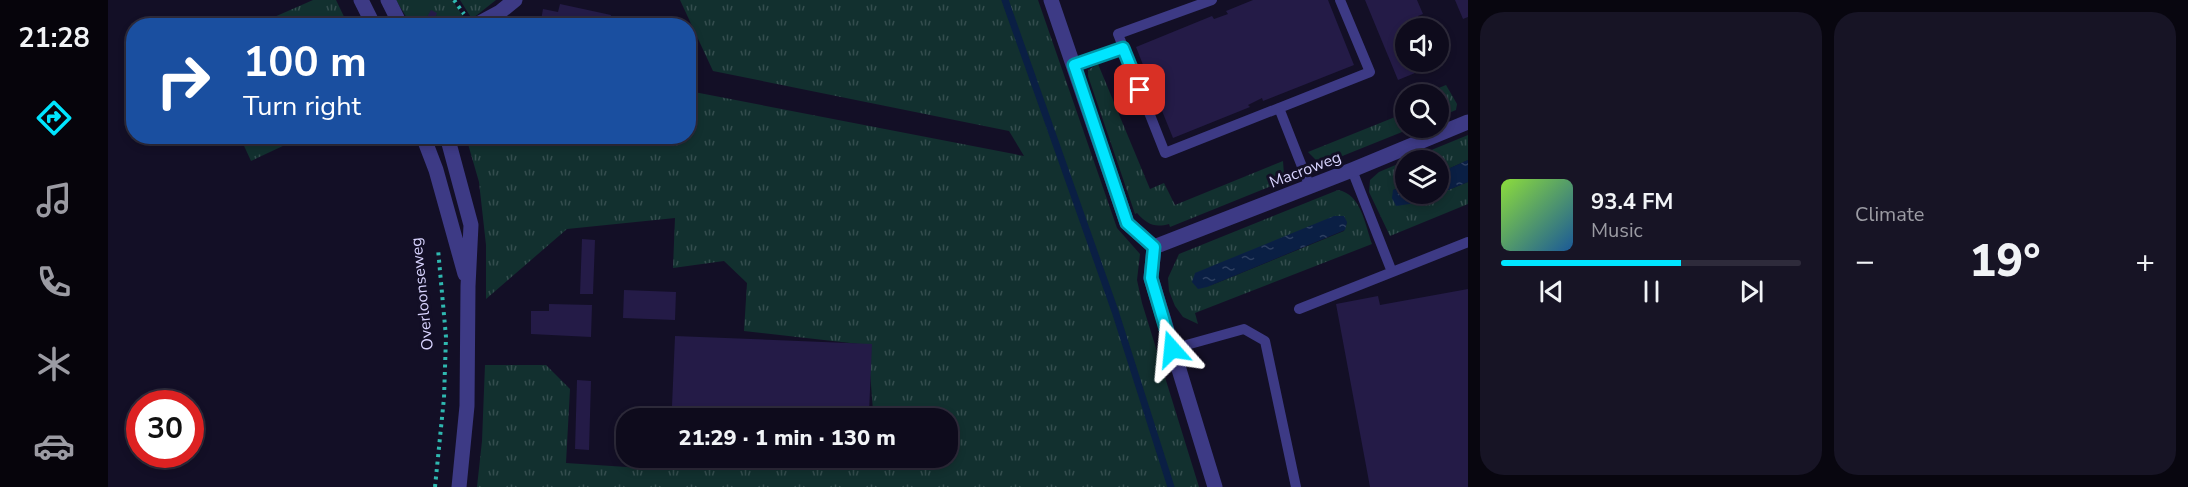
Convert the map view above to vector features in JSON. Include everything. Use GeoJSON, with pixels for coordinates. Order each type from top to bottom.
{"type":"FeatureCollection","features":[{"type":"Feature","properties":{"kind":"street"},"geometry":{"type":"LineString","coordinates":[[361,0],[370,18]]}},
{"type":"Feature","properties":{"kind":"street"},"geometry":{"type":"LineString","coordinates":[[388,0],[397,18]]}},
{"type":"Feature","properties":{"kind":"street"},"geometry":{"type":"LineString","coordinates":[[497,18],[515,0]]}},
{"type":"Feature","properties":{"kind":"street"},"geometry":{"type":"LineString","coordinates":[[1051,0],[1127,223],[1154,247],[1151,278],[1215,487]]}},
{"type":"Feature","properties":{"kind":"street","name":"Macroweg"},"geometry":{"type":"LineString","coordinates":[[1154,247],[1310,187],[1468,122]]}},
{"type":"Feature","properties":{"kind":"street"},"geometry":{"type":"LineString","coordinates":[[426,144],[436,170],[468,286]]}},
{"type":"Feature","properties":{"kind":"street"},"geometry":{"type":"LineString","coordinates":[[449,144],[471,225],[467,406],[459,487]]}},
{"type":"Feature","properties":{"kind":"lane"},"geometry":{"type":"LineString","coordinates":[[1212,0],[1118,34],[1165,153],[1370,72],[1340,0]]}},
{"type":"Feature","properties":{"kind":"lane"},"geometry":{"type":"LineString","coordinates":[[1074,65],[1123,48]]}},
{"type":"Feature","properties":{"kind":"lane"},"geometry":{"type":"LineString","coordinates":[[1279,108],[1310,187]]}},
{"type":"Feature","properties":{"kind":"lane"},"geometry":{"type":"LineString","coordinates":[[1352,170],[1392,272]]}},
{"type":"Feature","properties":{"kind":"lane"},"geometry":{"type":"LineString","coordinates":[[1299,309],[1468,242]]}},
{"type":"Feature","properties":{"kind":"lane"},"geometry":{"type":"LineString","coordinates":[[1172,349],[1244,329],[1265,341],[1296,487]]}},
{"type":"Feature","properties":{"kind":"path","name":"Overloonseweg"},"geometry":{"type":"LineString","coordinates":[[435,487],[444,398],[446,337],[438,247]]}},
{"type":"Feature","properties":{"kind":"green space"},"geometry":{"type":"Polygon","coordinates":[[[313,0],[336,0],[345,18],[272,18],[313,0]]]}},
{"type":"Feature","properties":{"kind":"green space"},"geometry":{"type":"Polygon","coordinates":[[[396,0],[452,0],[464,18],[407,18],[396,0]]]}},
{"type":"Feature","properties":{"kind":"green space"},"geometry":{"type":"Polygon","coordinates":[[[460,0],[496,0],[473,18],[460,0]]]}},
{"type":"Feature","properties":{"kind":"green space"},"geometry":{"type":"Polygon","coordinates":[[[680,0],[1038,0],[1117,228],[1140,254],[1137,280],[1142,303],[1199,487],[477,487],[482,441],[485,365],[546,365],[570,389],[566,463],[672,470],[672,468],[958,468],[958,408],[873,408],[868,345],[744,331],[747,283],[724,261],[673,268],[675,218],[567,229],[486,299],[486,245],[479,182],[468,144],[696,144],[696,92],[1024,156],[1009,131],[713,71],[696,34],[696,18],[688,18],[680,0]]]}},
{"type":"Feature","properties":{"kind":"green space"},"geometry":{"type":"Polygon","coordinates":[[[1098,64],[1150,189],[1164,183],[1175,205],[1283,161],[1284,175],[1281,182],[1170,227],[1169,224],[1159,226],[1144,220],[1137,213],[1135,214],[1088,76],[1088,70],[1098,64]]]}},
{"type":"Feature","properties":{"kind":"green space"},"geometry":{"type":"Polygon","coordinates":[[[1449,90],[1457,104],[1456,110],[1449,113],[1449,90]]]}},
{"type":"Feature","properties":{"kind":"green space"},"geometry":{"type":"Polygon","coordinates":[[[1395,117],[1395,135],[1325,163],[1318,162],[1308,152],[1395,117]]]}},
{"type":"Feature","properties":{"kind":"green space"},"geometry":{"type":"Polygon","coordinates":[[[1468,135],[1468,160],[1449,169],[1449,150],[1431,150],[1468,135]]]}},
{"type":"Feature","properties":{"kind":"green space"},"geometry":{"type":"Polygon","coordinates":[[[243,144],[287,144],[251,161],[243,144]]]}},
{"type":"Feature","properties":{"kind":"green space"},"geometry":{"type":"Polygon","coordinates":[[[1395,165],[1395,189],[1393,190],[1395,191],[1395,204],[1449,204],[1449,190],[1468,182],[1468,204],[1390,236],[1369,192],[1370,180],[1379,172],[1395,165]]]}},
{"type":"Feature","properties":{"kind":"green space"},"geometry":{"type":"Polygon","coordinates":[[[1338,190],[1352,197],[1357,204],[1372,244],[1195,313],[1198,324],[1183,317],[1175,306],[1169,291],[1168,278],[1179,254],[1338,190]],[[1347,222],[1207,287],[1344,231],[1347,222]]]}},
{"type":"Feature","properties":{"kind":"water"},"geometry":{"type":"Polygon","coordinates":[[[1468,160],[1468,182],[1449,190],[1449,169],[1468,160]]]}},
{"type":"Feature","properties":{"kind":"water"},"geometry":{"type":"Polygon","coordinates":[[[1395,189],[1395,204],[1392,198],[1395,189]]]}},
{"type":"Feature","properties":{"kind":"water"},"geometry":{"type":"Polygon","coordinates":[[[1334,216],[1344,216],[1347,222],[1345,230],[1207,287],[1198,289],[1192,282],[1195,273],[1334,216]]]}},
{"type":"Feature","properties":{"kind":"building"},"geometry":{"type":"Polygon","coordinates":[[[1253,0],[1328,0],[1354,65],[1263,101],[1262,98],[1248,105],[1250,107],[1173,138],[1160,106],[1165,103],[1155,77],[1149,80],[1136,47],[1212,16],[1214,19],[1228,14],[1226,11],[1253,0]]]}},
{"type":"Feature","properties":{"kind":"building"},"geometry":{"type":"Polygon","coordinates":[[[1365,0],[1417,0],[1423,14],[1418,16],[1419,18],[1395,18],[1395,72],[1417,72],[1398,80],[1365,0]]]}},
{"type":"Feature","properties":{"kind":"building"},"geometry":{"type":"Polygon","coordinates":[[[1455,0],[1468,0],[1468,17],[1463,19],[1455,0]]]}},
{"type":"Feature","properties":{"kind":"building"},"geometry":{"type":"Polygon","coordinates":[[[560,4],[611,15],[610,18],[541,18],[543,9],[558,12],[560,4]]]}},
{"type":"Feature","properties":{"kind":"building"},"geometry":{"type":"Polygon","coordinates":[[[431,10],[437,13],[435,18],[427,18],[431,10]]]}},
{"type":"Feature","properties":{"kind":"building"},"geometry":{"type":"Polygon","coordinates":[[[582,239],[595,240],[593,294],[580,294],[582,239]]]}},
{"type":"Feature","properties":{"kind":"building"},"geometry":{"type":"Polygon","coordinates":[[[1468,289],[1468,487],[1370,487],[1336,304],[1378,296],[1380,305],[1468,289]]]}},
{"type":"Feature","properties":{"kind":"building"},"geometry":{"type":"Polygon","coordinates":[[[624,290],[676,292],[675,320],[623,318],[624,290]]]}},
{"type":"Feature","properties":{"kind":"building"},"geometry":{"type":"Polygon","coordinates":[[[549,304],[592,305],[591,337],[531,334],[531,311],[549,311],[549,304]]]}},
{"type":"Feature","properties":{"kind":"building"},"geometry":{"type":"Polygon","coordinates":[[[675,336],[872,344],[869,408],[672,406],[675,336]]]}},
{"type":"Feature","properties":{"kind":"building"},"geometry":{"type":"Polygon","coordinates":[[[577,380],[591,381],[589,450],[575,449],[577,380]]]}},
{"type":"Feature","properties":{"kind":"waterway"},"geometry":{"type":"LineString","coordinates":[[1005,0],[1115,311],[1171,487]]}},
{"type":"Feature","properties":{"kind":"route"},"geometry":{"type":"LineString","coordinates":[[1140,90],[1123,48],[1074,65],[1127,223],[1154,247],[1151,278],[1172,349]]}}]}
